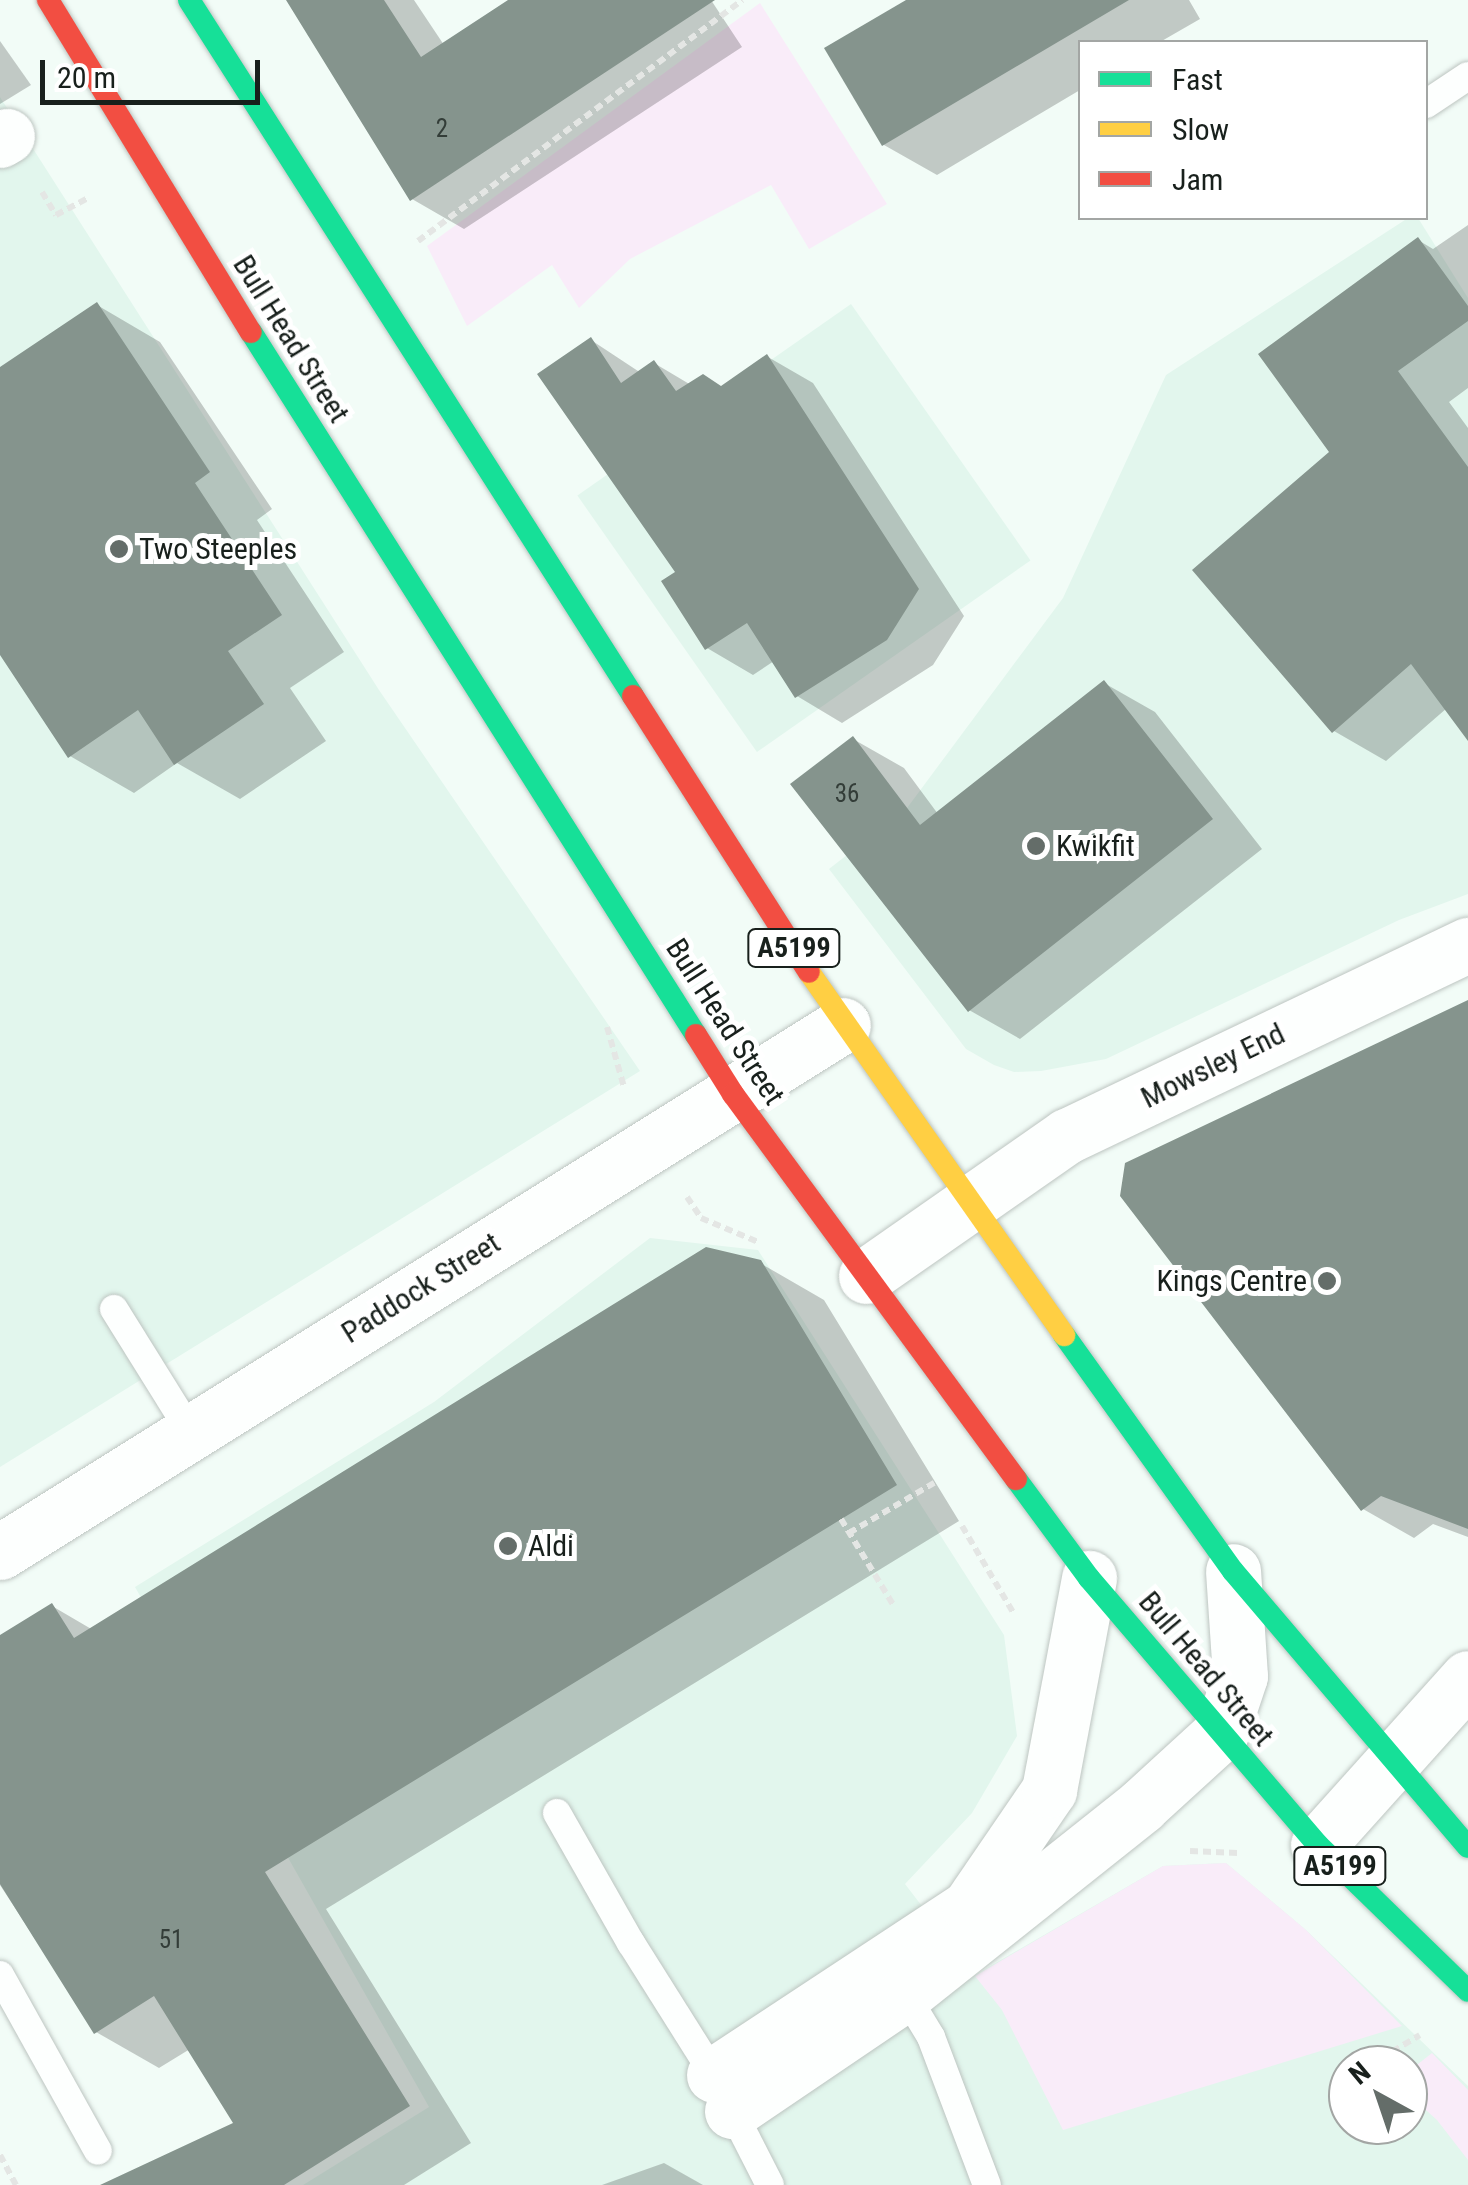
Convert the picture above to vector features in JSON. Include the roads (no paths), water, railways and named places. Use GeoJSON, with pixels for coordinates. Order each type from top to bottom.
{"type":"FeatureCollection","features":[{"type":"Feature","properties":{"kind":"main road","name":"Bull Head Street"},"geometry":{"type":"LineString","coordinates":[[48,0],[146,165],[733,1094],[1089,1578],[1318,1845],[1468,1991]]}},
{"type":"Feature","properties":{"kind":"main road","name":"A5199"},"geometry":{"type":"LineString","coordinates":[[189,0],[843,1025],[1233,1571],[1468,1846]]}},
{"type":"Feature","properties":{"kind":"street","name":"Mowsley End"},"geometry":{"type":"LineString","coordinates":[[866,1276],[1067,1136],[1468,945]]}},
{"type":"Feature","properties":{"kind":"street","name":"Paddock Street"},"geometry":{"type":"LineString","coordinates":[[0,1552],[843,1025]]}},
{"type":"Feature","properties":{"kind":"street"},"geometry":{"type":"LineString","coordinates":[[723,2093],[905,1994],[1141,1806],[1220,1733],[1240,1676],[1233,1571]]}},
{"type":"Feature","properties":{"kind":"street"},"geometry":{"type":"LineString","coordinates":[[723,2093],[969,1907],[1050,1790],[1089,1578]]}},
{"type":"Feature","properties":{"kind":"street"},"geometry":{"type":"LineString","coordinates":[[1318,1845],[1468,1678]]}},
{"type":"Feature","properties":{"kind":"lane"},"geometry":{"type":"LineString","coordinates":[[1428,103],[1468,76]]}},
{"type":"Feature","properties":{"kind":"lane"},"geometry":{"type":"LineString","coordinates":[[114,1309],[190,1431]]}},
{"type":"Feature","properties":{"kind":"lane"},"geometry":{"type":"LineString","coordinates":[[558,1813],[631,1944],[723,2093],[770,2185]]}},
{"type":"Feature","properties":{"kind":"lane"},"geometry":{"type":"LineString","coordinates":[[0,1975],[98,2151]]}},
{"type":"Feature","properties":{"kind":"lane"},"geometry":{"type":"LineString","coordinates":[[905,1994],[931,2037],[987,2185]]}},
{"type":"Feature","properties":{"kind":"place","name":"Two Steeples"},"geometry":{"type":"Point","coordinates":[119,549]}},
{"type":"Feature","properties":{"kind":"place","name":"Kwikfit"},"geometry":{"type":"Point","coordinates":[1036,846]}},
{"type":"Feature","properties":{"kind":"place","name":"Kings Centre"},"geometry":{"type":"Point","coordinates":[1327,1281]}},
{"type":"Feature","properties":{"kind":"place","name":"Aldi"},"geometry":{"type":"Point","coordinates":[508,1546]}}]}
